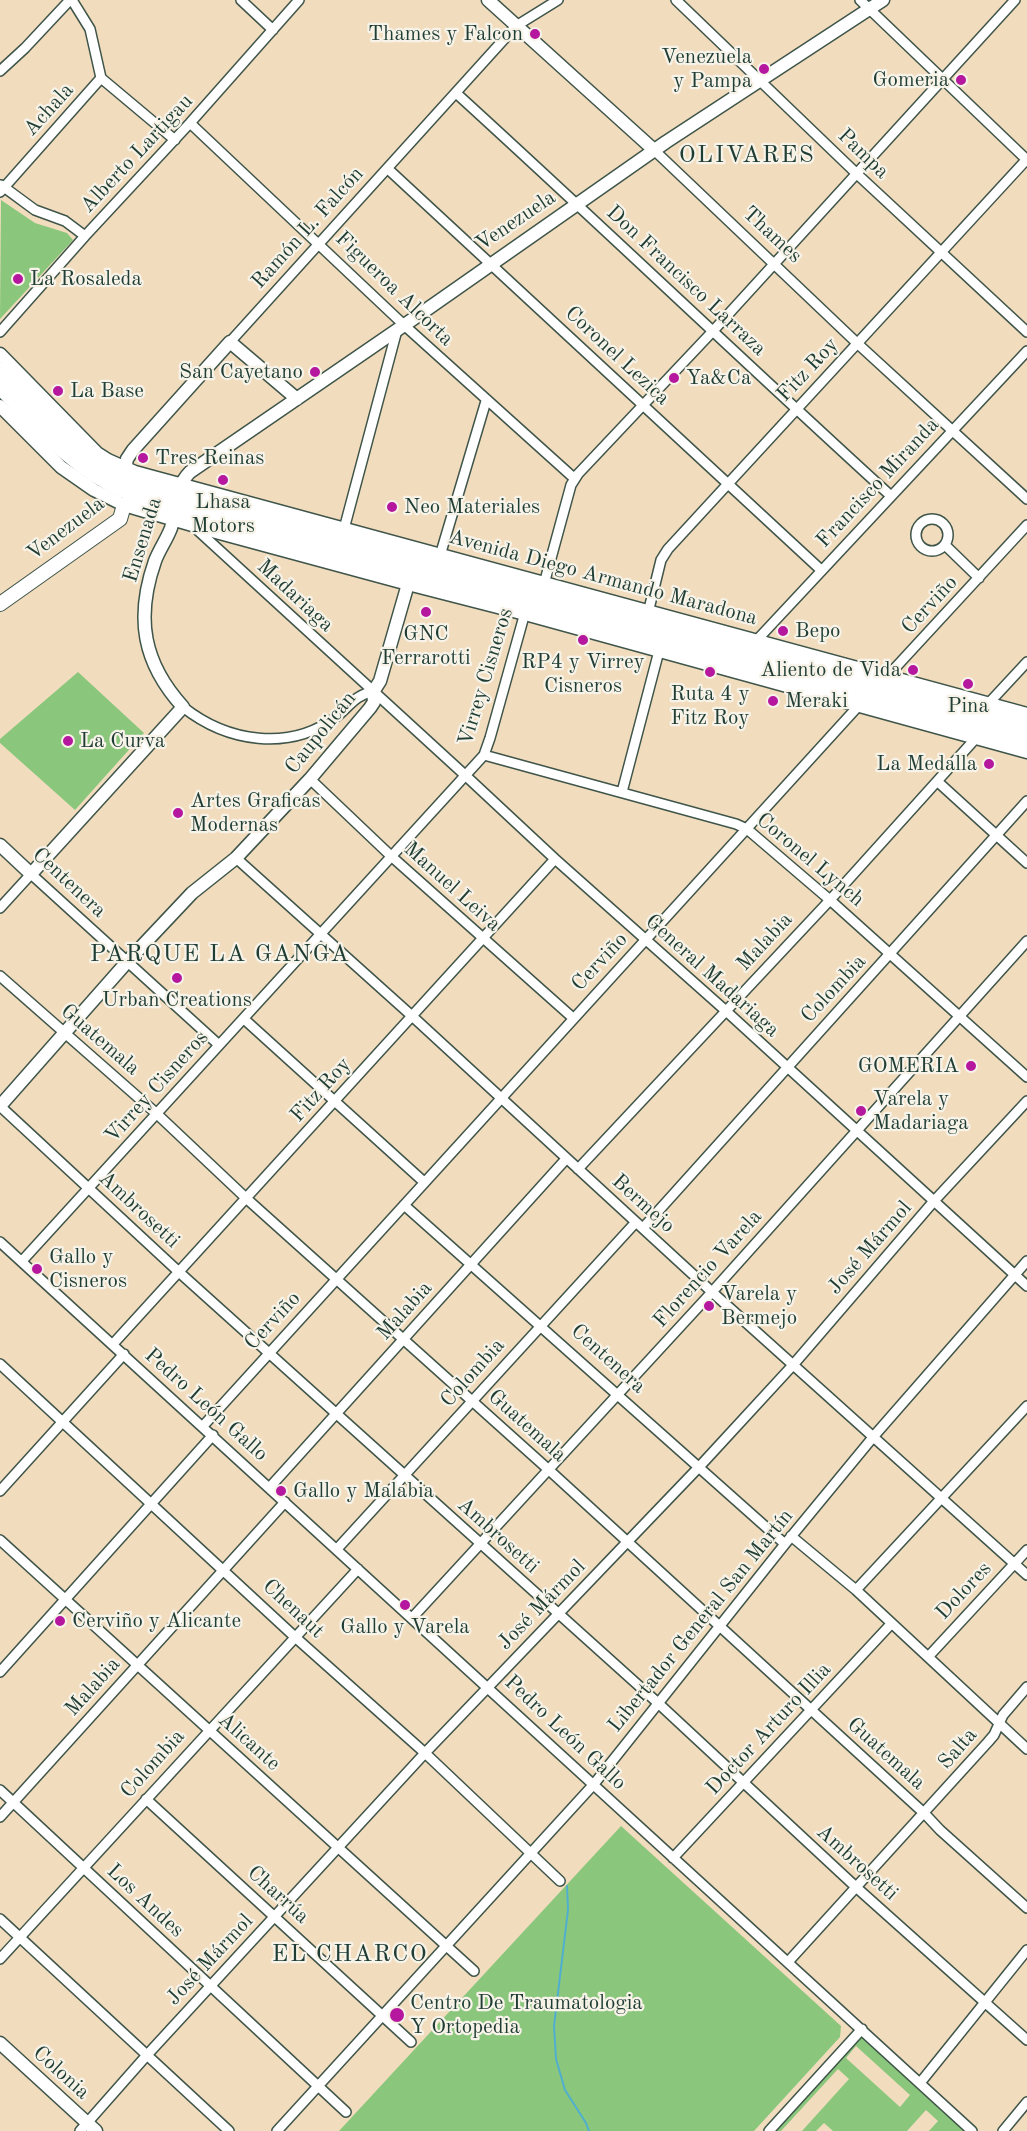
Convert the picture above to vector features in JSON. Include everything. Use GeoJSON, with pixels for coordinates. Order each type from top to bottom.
{"type":"FeatureCollection","features":[{"type":"Feature","properties":{"kind":"main road","name":"Avenida Diego Armando Maradona"},"geometry":{"type":"LineString","coordinates":[[0,370],[90,460],[124,486]]}},
{"type":"Feature","properties":{"kind":"main road","name":"Avenida Diego Armando Maradona"},"geometry":{"type":"LineString","coordinates":[[0,387],[73,459],[88,470],[124,486],[413,580],[647,617],[883,681],[1027,727]]}},
{"type":"Feature","properties":{"kind":"main road","name":"Venezuela"},"geometry":{"type":"LineString","coordinates":[[0,604],[120,519],[124,486]]}},
{"type":"Feature","properties":{"kind":"main road","name":"Avenida Diego Armando Maradona"},"geometry":{"type":"LineString","coordinates":[[177,502],[438,560],[588,621],[661,646],[863,701],[903,707],[975,732],[1027,741]]}},
{"type":"Feature","properties":{"kind":"main road"},"geometry":{"type":"LineString","coordinates":[[588,621],[627,642],[661,646]]}},
{"type":"Feature","properties":{"kind":"main road"},"geometry":{"type":"LineString","coordinates":[[759,677],[863,701]]}},
{"type":"Feature","properties":{"kind":"main road"},"geometry":{"type":"LineString","coordinates":[[903,707],[930,725],[975,732]]}},
{"type":"Feature","properties":{"kind":"street"},"geometry":{"type":"LineString","coordinates":[[0,71],[71,0],[90,29],[101,78],[175,140]]}},
{"type":"Feature","properties":{"kind":"street"},"geometry":{"type":"LineString","coordinates":[[241,0],[273,30]]}},
{"type":"Feature","properties":{"kind":"street","name":"Alberto Lartigau"},"geometry":{"type":"LineString","coordinates":[[0,332],[299,0]]}},
{"type":"Feature","properties":{"kind":"street","name":"Thames"},"geometry":{"type":"LineString","coordinates":[[488,0],[654,150],[858,344],[1027,500]]}},
{"type":"Feature","properties":{"kind":"street","name":"Ramón L. Falcón"},"geometry":{"type":"LineString","coordinates":[[124,486],[127,459],[133,450],[516,26],[558,0]]}},
{"type":"Feature","properties":{"kind":"street","name":"Pampa"},"geometry":{"type":"LineString","coordinates":[[676,0],[857,174],[1027,332]]}},
{"type":"Feature","properties":{"kind":"street","name":"Venezuela"},"geometry":{"type":"LineString","coordinates":[[177,502],[183,479],[190,472],[654,150],[761,80],[865,4],[883,0]]}},
{"type":"Feature","properties":{"kind":"street","name":"Virrey Cisneros"},"geometry":{"type":"LineString","coordinates":[[22,1262],[484,755],[574,479],[775,264],[1015,0]]}},
{"type":"Feature","properties":{"kind":"street"},"geometry":{"type":"LineString","coordinates":[[865,4],[1027,160]]}},
{"type":"Feature","properties":{"kind":"street","name":"Achala"},"geometry":{"type":"LineString","coordinates":[[1,188],[101,78]]}},
{"type":"Feature","properties":{"kind":"street","name":"Don Francisco Larraza"},"geometry":{"type":"LineString","coordinates":[[456,93],[891,496]]}},
{"type":"Feature","properties":{"kind":"street","name":"Figueroa Alcorta"},"geometry":{"type":"LineString","coordinates":[[190,123],[319,243],[400,328],[574,479]]}},
{"type":"Feature","properties":{"kind":"street","name":"Fitz Roy"},"geometry":{"type":"LineString","coordinates":[[647,617],[664,554],[1027,160]]}},
{"type":"Feature","properties":{"kind":"street","name":"Coronel Lezica"},"geometry":{"type":"LineString","coordinates":[[388,169],[821,570]]}},
{"type":"Feature","properties":{"kind":"street"},"geometry":{"type":"LineString","coordinates":[[1,188],[35,210],[65,220],[85,236]]}},
{"type":"Feature","properties":{"kind":"street"},"geometry":{"type":"LineString","coordinates":[[344,529],[400,328]]}},
{"type":"Feature","properties":{"kind":"street"},"geometry":{"type":"LineString","coordinates":[[230,342],[297,399]]}},
{"type":"Feature","properties":{"kind":"street","name":"Francisco Miranda"},"geometry":{"type":"LineString","coordinates":[[756,641],[1027,351]]}},
{"type":"Feature","properties":{"kind":"street","name":"Avenida Diego Armando Maradona"},"geometry":{"type":"LineString","coordinates":[[0,354],[97,453],[124,486]]}},
{"type":"Feature","properties":{"kind":"street"},"geometry":{"type":"LineString","coordinates":[[413,580],[438,560],[486,401]]}},
{"type":"Feature","properties":{"kind":"street","name":"Avenida Diego Armando Maradona"},"geometry":{"type":"LineString","coordinates":[[0,406],[61,467],[94,490],[124,486],[177,502],[344,529],[438,560]]}},
{"type":"Feature","properties":{"kind":"street","name":"Avenida Diego Armando Maradona"},"geometry":{"type":"LineString","coordinates":[[177,502],[192,525],[413,580]]}},
{"type":"Feature","properties":{"kind":"street","name":"Ensenada"},"geometry":{"type":"LineString","coordinates":[[177,502],[152,570],[144,609],[144,628],[148,651],[156,670],[165,686],[183,707],[211,726],[231,734],[255,739],[277,740],[318,729],[336,717],[363,693],[373,692]]}},
{"type":"Feature","properties":{"kind":"street","name":"Madariaga"},"geometry":{"type":"LineString","coordinates":[[192,525],[373,692]]}},
{"type":"Feature","properties":{"kind":"street","name":"Cerviño"},"geometry":{"type":"LineString","coordinates":[[203,1426],[645,939],[1027,525]]}},
{"type":"Feature","properties":{"kind":"street"},"geometry":{"type":"LineString","coordinates":[[945,545],[979,578]]}},
{"type":"Feature","properties":{"kind":"street","name":"Caupolicán"},"geometry":{"type":"LineString","coordinates":[[0,1106],[127,962],[192,893],[236,858],[352,731],[374,702],[373,692],[380,681],[413,580]]}},
{"type":"Feature","properties":{"kind":"street","name":"Avenida Diego Armando Maradona"},"geometry":{"type":"LineString","coordinates":[[533,599],[627,642]]}},
{"type":"Feature","properties":{"kind":"street","name":"Avenida Diego Armando Maradona"},"geometry":{"type":"LineString","coordinates":[[647,617],[756,641],[883,681],[1027,714]]}},
{"type":"Feature","properties":{"kind":"street"},"geometry":{"type":"LineString","coordinates":[[622,792],[661,646]]}},
{"type":"Feature","properties":{"kind":"street","name":"Avenida Diego Armando Maradona"},"geometry":{"type":"LineString","coordinates":[[661,646],[759,677]]}},
{"type":"Feature","properties":{"kind":"street"},"geometry":{"type":"LineString","coordinates":[[988,704],[1027,662]]}},
{"type":"Feature","properties":{"kind":"street","name":"General Madariaga"},"geometry":{"type":"LineString","coordinates":[[373,692],[1027,1286]]}},
{"type":"Feature","properties":{"kind":"street","name":"Avenida Diego Armando Maradona"},"geometry":{"type":"LineString","coordinates":[[863,701],[930,725]]}},
{"type":"Feature","properties":{"kind":"street"},"geometry":{"type":"LineString","coordinates":[[0,908],[183,707]]}},
{"type":"Feature","properties":{"kind":"street"},"geometry":{"type":"LineString","coordinates":[[336,717],[352,731]]}},
{"type":"Feature","properties":{"kind":"street","name":"Avenida Diego Armando Maradona"},"geometry":{"type":"LineString","coordinates":[[975,732],[1027,752]]}},
{"type":"Feature","properties":{"kind":"street","name":"Malabia"},"geometry":{"type":"LineString","coordinates":[[578,1169],[938,782],[975,732]]}},
{"type":"Feature","properties":{"kind":"street","name":"Coronel Lynch"},"geometry":{"type":"LineString","coordinates":[[484,755],[736,824],[747,829],[830,900],[1027,1077]]}},
{"type":"Feature","properties":{"kind":"street","name":"Manuel Leiva"},"geometry":{"type":"LineString","coordinates":[[310,779],[391,856],[573,1018]]}},
{"type":"Feature","properties":{"kind":"street"},"geometry":{"type":"LineString","coordinates":[[938,782],[1027,863]]}},
{"type":"Feature","properties":{"kind":"street","name":"Colombia"},"geometry":{"type":"LineString","coordinates":[[337,1549],[541,1325],[639,1225],[891,955],[1027,801]]}},
{"type":"Feature","properties":{"kind":"street","name":"Centenera"},"geometry":{"type":"LineString","coordinates":[[0,845],[219,1045]]}},
{"type":"Feature","properties":{"kind":"street","name":"Bermejo"},"geometry":{"type":"LineString","coordinates":[[236,858],[712,1292],[1027,1575]]}},
{"type":"Feature","properties":{"kind":"street","name":"Fitz Roy"},"geometry":{"type":"LineString","coordinates":[[113,1344],[555,859]]}},
{"type":"Feature","properties":{"kind":"street","name":"Florencio Varela"},"geometry":{"type":"LineString","coordinates":[[412,1618],[712,1292],[1027,941]]}},
{"type":"Feature","properties":{"kind":"street","name":"Guatemala"},"geometry":{"type":"LineString","coordinates":[[0,976],[157,1114],[1027,1908]]}},
{"type":"Feature","properties":{"kind":"street"},"geometry":{"type":"LineString","coordinates":[[244,1019],[424,1182]]}},
{"type":"Feature","properties":{"kind":"street","name":"José Mármol"},"geometry":{"type":"LineString","coordinates":[[88,2128],[147,2055],[210,1986],[340,1848],[425,1753],[793,1365],[934,1201],[1027,1101]]}},
{"type":"Feature","properties":{"kind":"street","name":"Ambrosetti"},"geometry":{"type":"LineString","coordinates":[[0,1106],[480,1545],[658,1703],[857,1888],[1027,2040]]}},
{"type":"Feature","properties":{"kind":"street","name":"Malabia"},"geometry":{"type":"LineString","coordinates":[[270,1487],[566,1159]]}},
{"type":"Feature","properties":{"kind":"street","name":"Centenera"},"geometry":{"type":"LineString","coordinates":[[404,1205],[699,1466],[788,1540],[856,1590],[1027,1749]]}},
{"type":"Feature","properties":{"kind":"street"},"geometry":{"type":"LineString","coordinates":[[0,1257],[4,1245]]}},
{"type":"Feature","properties":{"kind":"street","name":"Pedro León Gallo"},"geometry":{"type":"LineString","coordinates":[[4,1245],[972,2131]]}},
{"type":"Feature","properties":{"kind":"street","name":"Libertador General San Martín"},"geometry":{"type":"LineString","coordinates":[[277,2131],[594,1784],[719,1625],[874,1436],[1027,1261]]}},
{"type":"Feature","properties":{"kind":"street"},"geometry":{"type":"LineString","coordinates":[[0,1491],[124,1354]]}},
{"type":"Feature","properties":{"kind":"street","name":"Chenaut"},"geometry":{"type":"LineString","coordinates":[[0,1364],[425,1753],[560,1881]]}},
{"type":"Feature","properties":{"kind":"street"},"geometry":{"type":"LineString","coordinates":[[856,1590],[1027,1406]]}},
{"type":"Feature","properties":{"kind":"street"},"geometry":{"type":"LineString","coordinates":[[2,1668],[213,1435]]}},
{"type":"Feature","properties":{"kind":"street","name":"Malabia"},"geometry":{"type":"LineString","coordinates":[[0,1817],[285,1502]]}},
{"type":"Feature","properties":{"kind":"street","name":"Alicante"},"geometry":{"type":"LineString","coordinates":[[0,1540],[138,1663],[474,1971]]}},
{"type":"Feature","properties":{"kind":"street","name":"Dolores"},"geometry":{"type":"LineString","coordinates":[[928,1657],[1027,1550]]}},
{"type":"Feature","properties":{"kind":"street","name":"Colombia"},"geometry":{"type":"LineString","coordinates":[[0,1959],[358,1569]]}},
{"type":"Feature","properties":{"kind":"street","name":"Doctor Arturo Illia"},"geometry":{"type":"LineString","coordinates":[[673,1858],[891,1624]]}},
{"type":"Feature","properties":{"kind":"street","name":"Salta"},"geometry":{"type":"LineString","coordinates":[[789,1962],[994,1735],[1010,1705],[1027,1687]]}},
{"type":"Feature","properties":{"kind":"street","name":"Los Andes"},"geometry":{"type":"LineString","coordinates":[[0,1790],[346,2112]]}},
{"type":"Feature","properties":{"kind":"street","name":"Charrúa"},"geometry":{"type":"LineString","coordinates":[[146,1799],[411,2042]]}},
{"type":"Feature","properties":{"kind":"street"},"geometry":{"type":"LineString","coordinates":[[0,1919],[229,2131]]}},
{"type":"Feature","properties":{"kind":"street"},"geometry":{"type":"LineString","coordinates":[[920,2083],[983,2001],[1027,1950]]}},
{"type":"Feature","properties":{"kind":"street"},"geometry":{"type":"LineString","coordinates":[[769,2131],[862,2029]]}},
{"type":"Feature","properties":{"kind":"street","name":"Colonia"},"geometry":{"type":"LineString","coordinates":[[0,2043],[88,2128]]}},
{"type":"Feature","properties":{"kind":"street"},"geometry":{"type":"LineString","coordinates":[[1003,2131],[1027,2102]]}},
{"type":"Feature","properties":{"kind":"green space","name":"La Rosaleda"},"geometry":{"type":"Polygon","coordinates":[[[1,200],[35,223],[67,233],[73,240],[0,319],[1,200]]]}},
{"type":"Feature","properties":{"kind":"green space","name":"La Curva"},"geometry":{"type":"Polygon","coordinates":[[[78,672],[144,733],[75,810],[0,743],[0,739],[78,672]]]}},
{"type":"Feature","properties":{"kind":"green space"},"geometry":{"type":"Polygon","coordinates":[[[621,1826],[841,2026],[840,2037],[754,2131],[339,2131],[621,1826]]]}},
{"type":"Feature","properties":{"kind":"green space"},"geometry":{"type":"Polygon","coordinates":[[[860,2037],[864,2038],[966,2131],[929,2131],[938,2121],[926,2110],[907,2131],[833,2131],[824,2123],[816,2131],[802,2131],[849,2079],[838,2069],[781,2131],[774,2131],[860,2037]],[[856,2046],[846,2058],[900,2107],[910,2095],[856,2046]]]}},
{"type":"Feature","properties":{"kind":"waterway"},"geometry":{"type":"LineString","coordinates":[[567,1886],[568,1910],[554,2026],[556,2059],[565,2090],[589,2131]]}},
{"type":"Feature","properties":{"kind":"place","name":"Thames y Falcon"},"geometry":{"type":"Point","coordinates":[535,34]}},
{"type":"Feature","properties":{"kind":"place","name":"Venezuela y Pampa"},"geometry":{"type":"Point","coordinates":[764,69]}},
{"type":"Feature","properties":{"kind":"place","name":"Gomeria"},"geometry":{"type":"Point","coordinates":[961,80]}},
{"type":"Feature","properties":{"kind":"place","name":"La Rosaleda"},"geometry":{"type":"Point","coordinates":[18,279]}},
{"type":"Feature","properties":{"kind":"place","name":"San Cayetano"},"geometry":{"type":"Point","coordinates":[315,372]}},
{"type":"Feature","properties":{"kind":"place","name":"Ya&Ca"},"geometry":{"type":"Point","coordinates":[674,378]}},
{"type":"Feature","properties":{"kind":"place","name":"La Base"},"geometry":{"type":"Point","coordinates":[58,391]}},
{"type":"Feature","properties":{"kind":"place","name":"Tres Reinas"},"geometry":{"type":"Point","coordinates":[143,458]}},
{"type":"Feature","properties":{"kind":"place","name":"Lhasa Motors"},"geometry":{"type":"Point","coordinates":[223,480]}},
{"type":"Feature","properties":{"kind":"place","name":"Neo Materiales"},"geometry":{"type":"Point","coordinates":[392,507]}},
{"type":"Feature","properties":{"kind":"place","name":"GNC Ferrarotti"},"geometry":{"type":"Point","coordinates":[426,612]}},
{"type":"Feature","properties":{"kind":"place","name":"Bepo"},"geometry":{"type":"Point","coordinates":[783,631]}},
{"type":"Feature","properties":{"kind":"place","name":"RP4 y Virrey Cisneros"},"geometry":{"type":"Point","coordinates":[583,640]}},
{"type":"Feature","properties":{"kind":"place","name":"Aliento de Vida"},"geometry":{"type":"Point","coordinates":[913,670]}},
{"type":"Feature","properties":{"kind":"place","name":"Ruta 4 y Fitz Roy"},"geometry":{"type":"Point","coordinates":[710,672]}},
{"type":"Feature","properties":{"kind":"place","name":"Pina"},"geometry":{"type":"Point","coordinates":[968,684]}},
{"type":"Feature","properties":{"kind":"place","name":"Meraki"},"geometry":{"type":"Point","coordinates":[773,701]}},
{"type":"Feature","properties":{"kind":"place","name":"La Curva"},"geometry":{"type":"Point","coordinates":[68,741]}},
{"type":"Feature","properties":{"kind":"place","name":"La Medalla"},"geometry":{"type":"Point","coordinates":[989,764]}},
{"type":"Feature","properties":{"kind":"place","name":"Artes Graficas Modernas"},"geometry":{"type":"Point","coordinates":[178,813]}},
{"type":"Feature","properties":{"kind":"place","name":"Urban Creations"},"geometry":{"type":"Point","coordinates":[177,978]}},
{"type":"Feature","properties":{"kind":"place","name":"GOMERIA"},"geometry":{"type":"Point","coordinates":[971,1066]}},
{"type":"Feature","properties":{"kind":"place","name":"Varela y Madariaga"},"geometry":{"type":"Point","coordinates":[861,1111]}},
{"type":"Feature","properties":{"kind":"place","name":"Gallo y Cisneros"},"geometry":{"type":"Point","coordinates":[37,1269]}},
{"type":"Feature","properties":{"kind":"place","name":"Varela y Bermejo"},"geometry":{"type":"Point","coordinates":[709,1306]}},
{"type":"Feature","properties":{"kind":"place","name":"Gallo y Malabia"},"geometry":{"type":"Point","coordinates":[281,1491]}},
{"type":"Feature","properties":{"kind":"place","name":"Gallo y Varela"},"geometry":{"type":"Point","coordinates":[405,1605]}},
{"type":"Feature","properties":{"kind":"place","name":"Cerviño y Alicante"},"geometry":{"type":"Point","coordinates":[60,1621]}},
{"type":"Feature","properties":{"kind":"place","name":"Centro De Traumatologia Y Ortopedia"},"geometry":{"type":"Point","coordinates":[397,2015]}},
{"type":"Feature","properties":{"kind":"district","name":"OLIVARES"},"geometry":{"type":"Point","coordinates":[747,156]}},
{"type":"Feature","properties":{"kind":"district","name":"PARQUE LA GANGA"},"geometry":{"type":"Point","coordinates":[220,955]}},
{"type":"Feature","properties":{"kind":"district","name":"EL CHARCO"},"geometry":{"type":"Point","coordinates":[350,1955]}}]}
